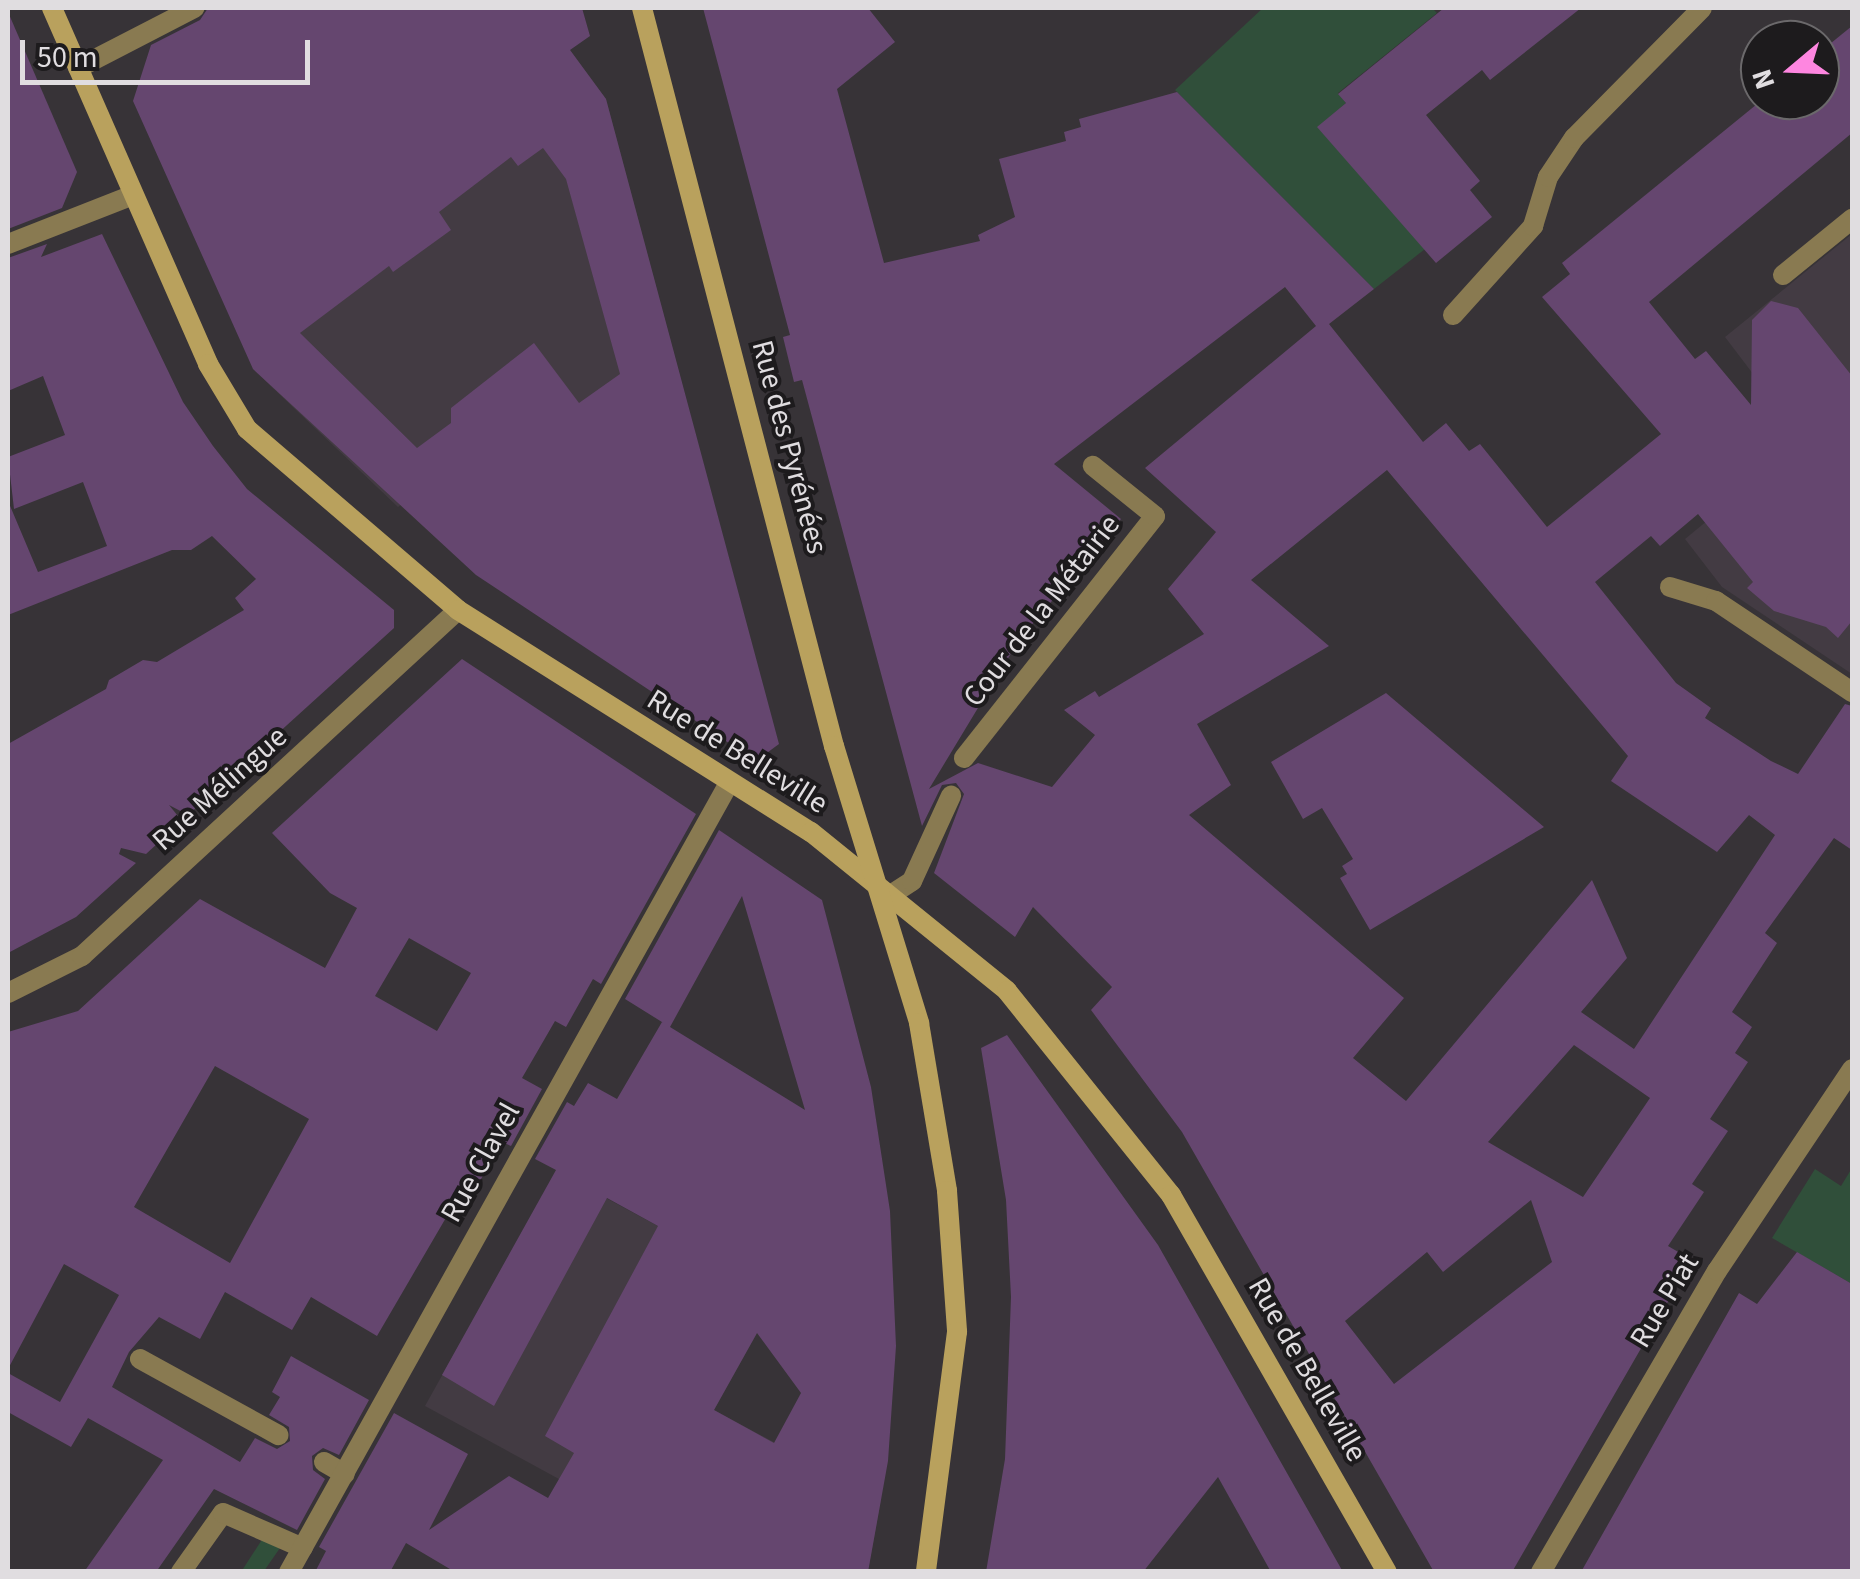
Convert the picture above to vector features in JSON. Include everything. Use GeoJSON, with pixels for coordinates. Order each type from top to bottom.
{"type":"FeatureCollection","features":[{"type":"Feature","properties":{"kind":"main road","name":"Rue de Belleville"},"geometry":{"type":"LineString","coordinates":[[52,8],[208,364],[247,429],[458,610],[728,785],[811,832],[886,898],[1007,991],[1171,1195],[1387,1572]]}},
{"type":"Feature","properties":{"kind":"main road","name":"Rue des Pyrénées"},"geometry":{"type":"LineString","coordinates":[[642,8],[834,746],[886,898],[919,1023],[944,1172],[957,1332],[926,1572]]}},
{"type":"Feature","properties":{"kind":"street"},"geometry":{"type":"LineString","coordinates":[[78,68],[194,8]]}},
{"type":"Feature","properties":{"kind":"street"},"geometry":{"type":"LineString","coordinates":[[1453,315],[1532,226],[1548,177],[1574,138],[1702,8]]}},
{"type":"Feature","properties":{"kind":"street"},"geometry":{"type":"LineString","coordinates":[[8,244],[133,195]]}},
{"type":"Feature","properties":{"kind":"street"},"geometry":{"type":"LineString","coordinates":[[1783,274],[1852,219]]}},
{"type":"Feature","properties":{"kind":"street","name":"Cour de la Métairie"},"geometry":{"type":"LineString","coordinates":[[964,758],[1155,516],[1094,466]]}},
{"type":"Feature","properties":{"kind":"street"},"geometry":{"type":"LineString","coordinates":[[1670,587],[1716,601],[1852,692]]}},
{"type":"Feature","properties":{"kind":"street","name":"Rue Mélingue"},"geometry":{"type":"LineString","coordinates":[[8,993],[82,956],[458,610]]}},
{"type":"Feature","properties":{"kind":"street","name":"Rue Clavel"},"geometry":{"type":"LineString","coordinates":[[289,1572],[728,785]]}},
{"type":"Feature","properties":{"kind":"street"},"geometry":{"type":"LineString","coordinates":[[886,898],[912,881],[951,796]]}},
{"type":"Feature","properties":{"kind":"street","name":"Rue Piat"},"geometry":{"type":"LineString","coordinates":[[1541,1572],[1717,1271],[1852,1069]]}},
{"type":"Feature","properties":{"kind":"street"},"geometry":{"type":"LineString","coordinates":[[140,1359],[278,1436]]}},
{"type":"Feature","properties":{"kind":"street"},"geometry":{"type":"LineString","coordinates":[[324,1462],[345,1474]]}},
{"type":"Feature","properties":{"kind":"street"},"geometry":{"type":"LineString","coordinates":[[181,1572],[223,1513],[303,1548]]}},
{"type":"Feature","properties":{"kind":"shaded area"},"geometry":{"type":"Polygon","coordinates":[[[570,50],[606,99],[689,410],[621,463],[445,472],[398,507],[253,369],[300,333],[570,50]]]}},
{"type":"Feature","properties":{"kind":"shaded area"},"geometry":{"type":"Polygon","coordinates":[[[1852,234],[1852,554],[1846,559],[1852,565],[1852,674],[1722,587],[1685,539],[1804,441],[1725,337],[1852,234]]]}},
{"type":"Feature","properties":{"kind":"shaded area"},"geometry":{"type":"Polygon","coordinates":[[[556,1171],[780,1292],[714,1410],[881,1500],[868,1571],[691,1551],[425,1406],[556,1171]]]}},
{"type":"Feature","properties":{"kind":"green space"},"geometry":{"type":"Polygon","coordinates":[[[1263,8],[1432,8],[1437,13],[1338,93],[1346,103],[1318,127],[1425,249],[1374,289],[1175,90],[1263,8]]]}},
{"type":"Feature","properties":{"kind":"green space"},"geometry":{"type":"Polygon","coordinates":[[[1852,1168],[1852,1284],[1772,1238],[1815,1169],[1841,1186],[1852,1168]]]}},
{"type":"Feature","properties":{"kind":"green space"},"geometry":{"type":"Polygon","coordinates":[[[263,1538],[280,1548],[264,1571],[241,1572],[263,1538]]]}},
{"type":"Feature","properties":{"kind":"building"},"geometry":{"type":"Polygon","coordinates":[[[208,8],[582,8],[590,36],[570,50],[606,99],[779,744],[756,761],[476,575],[253,369],[133,101],[151,45],[200,20],[208,8]],[[543,148],[518,166],[511,157],[439,212],[451,230],[393,272],[389,266],[300,333],[417,448],[451,423],[451,408],[534,343],[579,403],[620,374],[566,179],[543,148]]]}},
{"type":"Feature","properties":{"kind":"building"},"geometry":{"type":"Polygon","coordinates":[[[703,8],[868,8],[895,42],[837,89],[884,263],[980,241],[978,235],[1015,217],[999,159],[1066,141],[1064,132],[1081,127],[1079,119],[1177,92],[1374,289],[1329,324],[1423,442],[1446,423],[1469,451],[1480,444],[1547,527],[1661,434],[1542,297],[1570,274],[1562,263],[1740,118],[1840,120],[1840,36],[1852,26],[1852,133],[1649,302],[1695,359],[1706,351],[1751,405],[1752,320],[1771,301],[1798,308],[1852,376],[1852,621],[1838,638],[1826,627],[1774,611],[1747,588],[1753,582],[1698,514],[1660,546],[1651,536],[1595,582],[1676,683],[1711,708],[1705,718],[1771,761],[1798,774],[1845,704],[1852,706],[1852,850],[1834,838],[1765,933],[1777,943],[1732,1012],[1752,1027],[1735,1053],[1748,1062],[1710,1119],[1728,1131],[1692,1184],[1704,1192],[1668,1246],[1692,1260],[1512,1572],[1434,1572],[1182,1132],[1091,1010],[1112,987],[1033,907],[1015,937],[934,873],[964,794],[956,783],[942,785],[922,826],[802,380],[794,382],[783,337],[790,335],[703,8]],[[1285,287],[1054,464],[1121,519],[1019,640],[929,789],[978,763],[1052,787],[1095,735],[1064,710],[1095,691],[1099,697],[1204,634],[1168,589],[1216,532],[1145,468],[1316,326],[1285,287]],[[1387,470],[1251,580],[1329,646],[1197,724],[1231,785],[1189,815],[1404,998],[1353,1058],[1406,1101],[1592,880],[1627,958],[1581,1012],[1634,1049],[1775,835],[1749,815],[1717,852],[1611,781],[1628,756],[1387,470]],[[1574,1045],[1488,1142],[1583,1197],[1650,1098],[1574,1045]],[[1531,1200],[1443,1272],[1427,1252],[1345,1321],[1394,1384],[1552,1262],[1531,1200]]]}},
{"type":"Feature","properties":{"kind":"building"},"geometry":{"type":"Polygon","coordinates":[[[1444,8],[1581,8],[1490,80],[1482,70],[1426,115],[1480,181],[1470,190],[1492,217],[1436,263],[1317,127],[1346,103],[1338,94],[1444,8]]]}},
{"type":"Feature","properties":{"kind":"building"},"geometry":{"type":"Polygon","coordinates":[[[8,12],[77,172],[62,208],[8,229],[8,12]]]}},
{"type":"Feature","properties":{"kind":"building"},"geometry":{"type":"Polygon","coordinates":[[[102,234],[183,402],[213,446],[247,489],[394,610],[394,628],[188,815],[169,805],[182,821],[146,854],[121,848],[119,854],[136,863],[76,917],[8,953],[8,744],[106,689],[109,680],[143,660],[157,662],[244,610],[235,598],[256,579],[212,536],[191,550],[172,550],[8,615],[8,501],[38,572],[107,546],[83,482],[14,509],[8,457],[65,435],[43,376],[8,391],[8,258],[47,244],[41,257],[102,234]]]}},
{"type":"Feature","properties":{"kind":"building"},"geometry":{"type":"Polygon","coordinates":[[[462,659],[696,814],[601,984],[593,979],[566,1027],[555,1021],[522,1078],[542,1089],[511,1146],[502,1142],[464,1209],[454,1204],[377,1336],[311,1297],[292,1330],[225,1292],[200,1339],[159,1317],[129,1352],[112,1387],[240,1462],[255,1438],[277,1449],[290,1441],[289,1427],[269,1415],[280,1397],[272,1392],[291,1356],[369,1400],[339,1455],[323,1448],[312,1456],[313,1470],[325,1479],[297,1530],[214,1489],[156,1572],[84,1572],[163,1460],[88,1418],[71,1447],[8,1412],[8,1373],[60,1402],[119,1295],[64,1264],[8,1369],[8,1032],[78,1011],[200,899],[325,968],[357,908],[330,893],[272,833],[462,659]],[[409,938],[375,996],[437,1031],[471,973],[409,938]],[[215,1066],[134,1207],[230,1263],[309,1119],[215,1066]]]}},
{"type":"Feature","properties":{"kind":"building"},"geometry":{"type":"Polygon","coordinates":[[[1386,693],[1544,827],[1370,930],[1340,878],[1347,874],[1342,866],[1353,859],[1322,808],[1303,819],[1271,762],[1386,693]]]}},
{"type":"Feature","properties":{"kind":"building"},"geometry":{"type":"Polygon","coordinates":[[[719,830],[822,900],[871,1087],[890,1211],[896,1346],[888,1461],[868,1572],[455,1572],[406,1543],[390,1572],[315,1572],[326,1551],[319,1547],[394,1413],[468,1454],[429,1530],[509,1476],[548,1498],[574,1453],[545,1436],[658,1226],[607,1198],[494,1406],[442,1375],[556,1170],[535,1159],[567,1102],[574,1106],[588,1083],[617,1099],[662,1022],[625,999],[719,830]],[[742,896],[670,1027],[805,1110],[742,896]],[[757,1333],[714,1410],[774,1443],[801,1393],[757,1333]]]}},
{"type":"Feature","properties":{"kind":"building"},"geometry":{"type":"Polygon","coordinates":[[[1007,1035],[1158,1245],[1343,1572],[1271,1572],[1218,1477],[1143,1572],[986,1572],[1005,1459],[1011,1297],[1006,1200],[981,1048],[1007,1035]]]}},
{"type":"Feature","properties":{"kind":"building"},"geometry":{"type":"Polygon","coordinates":[[[1797,1252],[1852,1284],[1852,1572],[1581,1572],[1739,1293],[1757,1304],[1797,1252]]]}}]}
